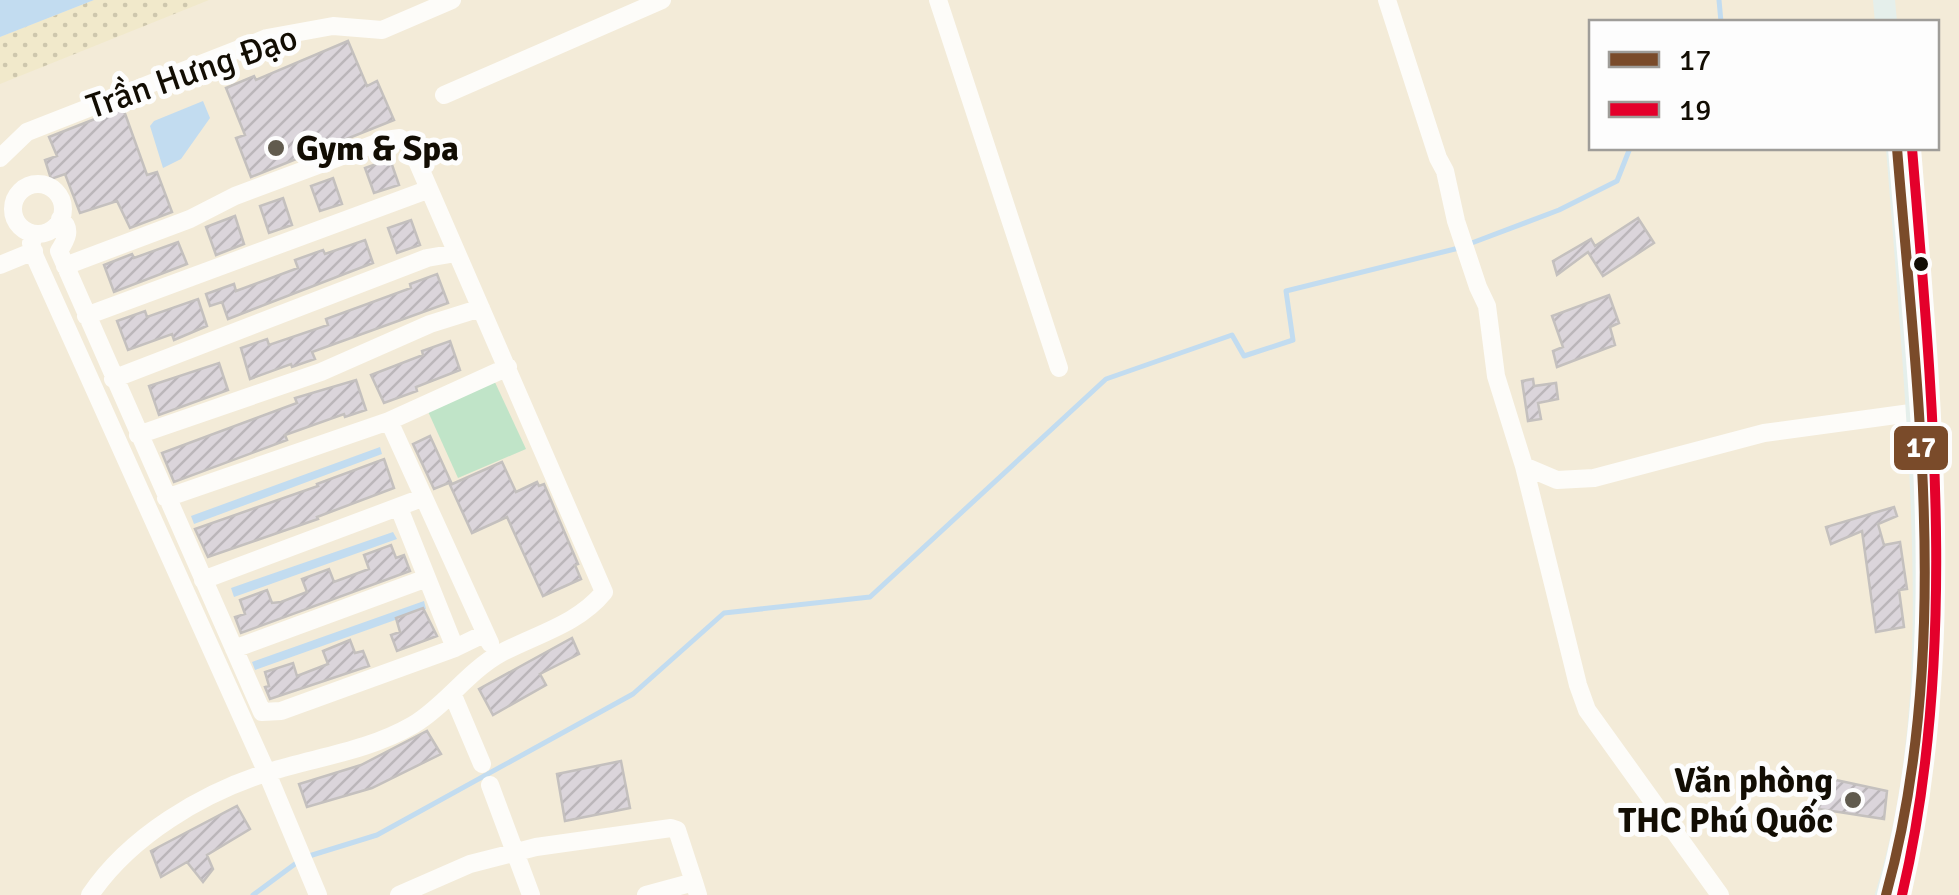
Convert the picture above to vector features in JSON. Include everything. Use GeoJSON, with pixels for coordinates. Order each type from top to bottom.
{"type":"FeatureCollection","features":[{"type":"Feature","properties":{"kind":"main road"},"geometry":{"type":"LineString","coordinates":[[1886,895],[1898,858],[1912,785],[1926,600],[1918,412],[1896,150]]}},
{"type":"Feature","properties":{"kind":"street","name":"Trần Hưng Đạo"},"geometry":{"type":"LineString","coordinates":[[0,158],[27,132],[267,38],[333,26],[382,30],[452,0]]}},
{"type":"Feature","properties":{"kind":"street"},"geometry":{"type":"LineString","coordinates":[[444,95],[662,0]]}},
{"type":"Feature","properties":{"kind":"street"},"geometry":{"type":"LineString","coordinates":[[938,0],[1059,368]]}},
{"type":"Feature","properties":{"kind":"street"},"geometry":{"type":"LineString","coordinates":[[1388,0],[1444,167],[1456,220],[1487,306],[1496,376],[1524,466],[1587,710],[1720,895]]}},
{"type":"Feature","properties":{"kind":"street"},"geometry":{"type":"LineString","coordinates":[[65,266],[190,220],[235,196],[385,140],[400,138],[410,145],[604,592],[588,612],[497,655],[414,724],[369,745],[230,786],[158,826],[90,895]]}},
{"type":"Feature","properties":{"kind":"street"},"geometry":{"type":"LineString","coordinates":[[0,265],[35,243],[60,220],[62,207],[56,192],[41,184],[25,187],[15,199],[13,215],[35,243],[317,894]]}},
{"type":"Feature","properties":{"kind":"street"},"geometry":{"type":"LineString","coordinates":[[86,316],[427,190]]}},
{"type":"Feature","properties":{"kind":"street"},"geometry":{"type":"LineString","coordinates":[[60,220],[68,231],[58,251],[262,712],[266,714],[456,648],[484,634]]}},
{"type":"Feature","properties":{"kind":"street"},"geometry":{"type":"LineString","coordinates":[[113,379],[427,258],[456,253]]}},
{"type":"Feature","properties":{"kind":"street"},"geometry":{"type":"LineString","coordinates":[[138,435],[321,372],[430,324],[481,308]]}},
{"type":"Feature","properties":{"kind":"street"},"geometry":{"type":"LineString","coordinates":[[166,498],[389,421],[508,367]]}},
{"type":"Feature","properties":{"kind":"street"},"geometry":{"type":"LineString","coordinates":[[1524,466],[1556,480],[1594,478],[1747,436],[1918,412]]}},
{"type":"Feature","properties":{"kind":"street"},"geometry":{"type":"LineString","coordinates":[[389,421],[484,634],[497,655]]}},
{"type":"Feature","properties":{"kind":"street"},"geometry":{"type":"LineString","coordinates":[[203,580],[422,498]]}},
{"type":"Feature","properties":{"kind":"street"},"geometry":{"type":"LineString","coordinates":[[399,508],[456,648]]}},
{"type":"Feature","properties":{"kind":"street"},"geometry":{"type":"LineString","coordinates":[[234,649],[427,578]]}},
{"type":"Feature","properties":{"kind":"street"},"geometry":{"type":"LineString","coordinates":[[452,693],[482,764]]}},
{"type":"Feature","properties":{"kind":"street"},"geometry":{"type":"LineString","coordinates":[[490,785],[531,895]]}},
{"type":"Feature","properties":{"kind":"street"},"geometry":{"type":"LineString","coordinates":[[399,895],[470,864],[514,852],[677,830],[696,888],[646,895]]}},
{"type":"Feature","properties":{"kind":"sand"},"geometry":{"type":"Polygon","coordinates":[[[94,0],[209,0],[0,84],[0,37],[94,0]]]}},
{"type":"Feature","properties":{"kind":"green space"},"geometry":{"type":"Polygon","coordinates":[[[493,378],[526,449],[458,478],[426,407],[493,378]]]}},
{"type":"Feature","properties":{"kind":"water"},"geometry":{"type":"Polygon","coordinates":[[[0,0],[94,0],[0,37],[0,0]]]}},
{"type":"Feature","properties":{"kind":"water"},"geometry":{"type":"Polygon","coordinates":[[[203,101],[210,118],[181,159],[163,168],[150,126],[203,101]]]}},
{"type":"Feature","properties":{"kind":"water"},"geometry":{"type":"Polygon","coordinates":[[[380,447],[382,454],[194,524],[191,516],[380,447]]]}},
{"type":"Feature","properties":{"kind":"water"},"geometry":{"type":"Polygon","coordinates":[[[393,532],[397,539],[234,597],[231,588],[393,532]]]}},
{"type":"Feature","properties":{"kind":"water"},"geometry":{"type":"Polygon","coordinates":[[[424,601],[426,609],[255,670],[252,662],[424,601]]]}},
{"type":"Feature","properties":{"kind":"building"},"geometry":{"type":"Polygon","coordinates":[[[348,41],[367,86],[377,81],[394,120],[251,177],[236,138],[245,135],[226,88],[254,76],[256,80],[348,41]]]}},
{"type":"Feature","properties":{"kind":"building"},"geometry":{"type":"Polygon","coordinates":[[[123,108],[147,175],[157,172],[172,212],[130,228],[117,201],[80,213],[65,174],[51,179],[45,160],[57,156],[49,137],[123,108]]]}},
{"type":"Feature","properties":{"kind":"building"},"geometry":{"type":"Polygon","coordinates":[[[390,159],[399,185],[374,193],[365,168],[390,159]]]}},
{"type":"Feature","properties":{"kind":"building"},"geometry":{"type":"Polygon","coordinates":[[[333,178],[342,204],[320,211],[311,186],[333,178]]]}},
{"type":"Feature","properties":{"kind":"building"},"geometry":{"type":"Polygon","coordinates":[[[283,198],[292,225],[269,233],[260,206],[283,198]]]}},
{"type":"Feature","properties":{"kind":"building"},"geometry":{"type":"Polygon","coordinates":[[[235,216],[244,244],[216,255],[206,227],[235,216]]]}},
{"type":"Feature","properties":{"kind":"building"},"geometry":{"type":"Polygon","coordinates":[[[1638,218],[1654,243],[1603,276],[1588,252],[1557,275],[1553,261],[1591,239],[1595,246],[1638,218]]]}},
{"type":"Feature","properties":{"kind":"building"},"geometry":{"type":"Polygon","coordinates":[[[411,220],[420,245],[397,253],[388,228],[411,220]]]}},
{"type":"Feature","properties":{"kind":"building"},"geometry":{"type":"Polygon","coordinates":[[[365,240],[373,263],[228,319],[222,302],[210,306],[206,294],[234,284],[236,291],[298,268],[295,260],[365,240]]]}},
{"type":"Feature","properties":{"kind":"building"},"geometry":{"type":"Polygon","coordinates":[[[178,242],[187,264],[114,292],[104,265],[178,242]]]}},
{"type":"Feature","properties":{"kind":"building"},"geometry":{"type":"Polygon","coordinates":[[[437,274],[448,303],[312,352],[315,359],[250,379],[241,348],[267,339],[269,345],[328,325],[326,319],[411,288],[410,284],[437,274]]]}},
{"type":"Feature","properties":{"kind":"building"},"geometry":{"type":"Polygon","coordinates":[[[1609,295],[1619,323],[1610,327],[1615,345],[1557,367],[1553,351],[1563,347],[1552,316],[1609,295]]]}},
{"type":"Feature","properties":{"kind":"building"},"geometry":{"type":"Polygon","coordinates":[[[198,299],[207,326],[174,340],[172,334],[128,350],[117,321],[145,311],[147,317],[198,299]]]}},
{"type":"Feature","properties":{"kind":"building"},"geometry":{"type":"Polygon","coordinates":[[[450,341],[460,370],[384,403],[371,375],[450,341]]]}},
{"type":"Feature","properties":{"kind":"building"},"geometry":{"type":"Polygon","coordinates":[[[219,363],[228,390],[159,415],[149,386],[219,363]]]}},
{"type":"Feature","properties":{"kind":"building"},"geometry":{"type":"Polygon","coordinates":[[[1533,379],[1534,386],[1556,383],[1558,399],[1538,403],[1541,419],[1528,421],[1522,381],[1533,379]]]}},
{"type":"Feature","properties":{"kind":"building"},"geometry":{"type":"Polygon","coordinates":[[[356,380],[366,410],[285,435],[287,440],[174,482],[162,453],[297,403],[295,398],[356,380]]]}},
{"type":"Feature","properties":{"kind":"building"},"geometry":{"type":"Polygon","coordinates":[[[430,436],[451,482],[434,489],[413,444],[430,436]]]}},
{"type":"Feature","properties":{"kind":"building"},"geometry":{"type":"Polygon","coordinates":[[[384,459],[394,488],[318,519],[208,557],[195,529],[318,486],[384,459]]]}},
{"type":"Feature","properties":{"kind":"building"},"geometry":{"type":"Polygon","coordinates":[[[502,462],[516,492],[537,482],[539,486],[544,484],[581,579],[543,596],[507,517],[472,533],[450,485],[502,462]]]}},
{"type":"Feature","properties":{"kind":"building"},"geometry":{"type":"Polygon","coordinates":[[[1894,507],[1897,516],[1878,524],[1884,545],[1900,542],[1907,589],[1899,590],[1904,627],[1876,632],[1862,531],[1831,544],[1826,527],[1894,507]]]}},
{"type":"Feature","properties":{"kind":"building"},"geometry":{"type":"Polygon","coordinates":[[[391,545],[396,558],[404,555],[410,571],[241,633],[235,617],[245,614],[240,600],[267,590],[272,603],[281,602],[307,592],[302,579],[329,569],[334,582],[369,569],[364,555],[391,545]]]}},
{"type":"Feature","properties":{"kind":"building"},"geometry":{"type":"Polygon","coordinates":[[[423,608],[437,636],[397,651],[391,635],[400,632],[396,618],[423,608]]]}},
{"type":"Feature","properties":{"kind":"building"},"geometry":{"type":"Polygon","coordinates":[[[572,638],[579,654],[540,674],[546,685],[493,715],[479,689],[572,638]]]}},
{"type":"Feature","properties":{"kind":"building"},"geometry":{"type":"Polygon","coordinates":[[[350,640],[355,653],[363,651],[369,666],[270,699],[265,672],[293,663],[297,676],[328,664],[323,651],[350,640]]]}},
{"type":"Feature","properties":{"kind":"building"},"geometry":{"type":"Polygon","coordinates":[[[427,731],[441,754],[372,788],[307,807],[299,784],[361,765],[427,731]]]}},
{"type":"Feature","properties":{"kind":"building"},"geometry":{"type":"Polygon","coordinates":[[[621,761],[630,808],[565,821],[557,774],[621,761]]]}},
{"type":"Feature","properties":{"kind":"building","name":"Văn phòng THC Phú Quốc"},"geometry":{"type":"Polygon","coordinates":[[[1822,777],[1887,791],[1884,819],[1819,809],[1822,777]]]}},
{"type":"Feature","properties":{"kind":"building"},"geometry":{"type":"Polygon","coordinates":[[[237,806],[250,829],[207,855],[213,869],[203,882],[187,862],[161,877],[151,851],[237,806]]]}},
{"type":"Feature","properties":{"kind":"waterway"},"geometry":{"type":"LineString","coordinates":[[1719,0],[1721,20]]}},
{"type":"Feature","properties":{"kind":"waterway"},"geometry":{"type":"LineString","coordinates":[[1469,244],[1559,210],[1617,181],[1629,150]]}},
{"type":"Feature","properties":{"kind":"waterway"},"geometry":{"type":"LineString","coordinates":[[309,856],[377,835],[633,694],[724,613],[870,597],[1106,379],[1232,335],[1244,356],[1293,340],[1286,291],[1459,248]]}},
{"type":"Feature","properties":{"kind":"waterway"},"geometry":{"type":"LineString","coordinates":[[253,895],[299,861]]}},
{"type":"Feature","properties":{"kind":"transit line","name":"17"},"geometry":{"type":"LineString","coordinates":[[1886,895],[1907,803],[1919,710],[1924,617],[1920,429],[1897,150]]}},
{"type":"Feature","properties":{"kind":"transit line","name":"19"},"geometry":{"type":"LineString","coordinates":[[1902,895],[1920,804],[1935,617],[1933,429],[1912,150]]}},
{"type":"Feature","properties":{"kind":"place","name":"Gym & Spa"},"geometry":{"type":"Point","coordinates":[276,148]}},
{"type":"Feature","properties":{"kind":"place","name":"Văn phòng THC Phú Quốc"},"geometry":{"type":"Point","coordinates":[1853,800]}}]}
